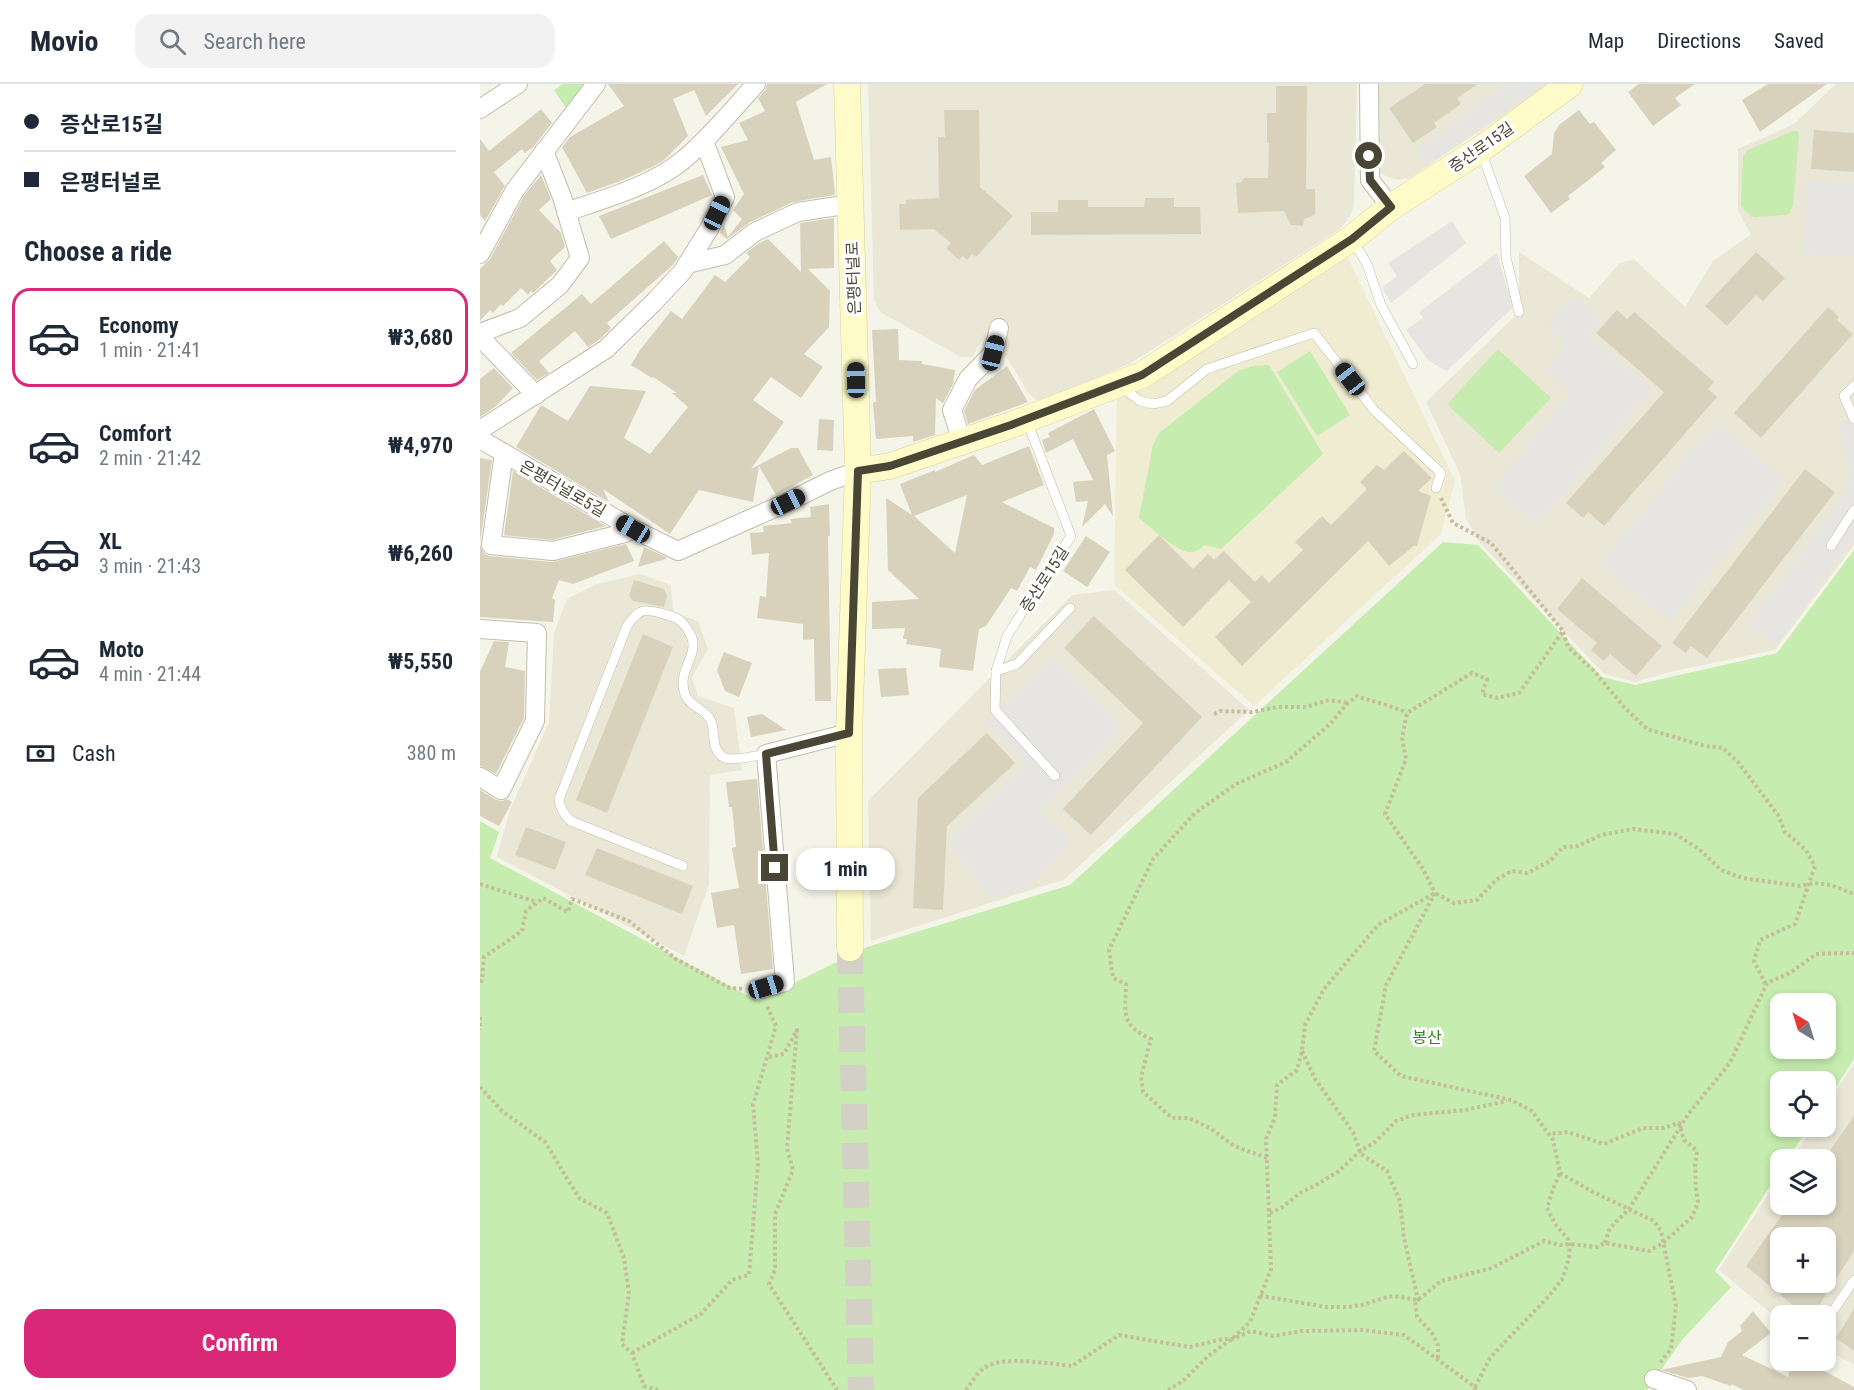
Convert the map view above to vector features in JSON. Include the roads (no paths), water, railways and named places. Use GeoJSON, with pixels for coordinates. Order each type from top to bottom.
{"type":"FeatureCollection","features":[{"type":"Feature","properties":{"kind":"main road","name":"은평터널로"},"geometry":{"type":"LineString","coordinates":[[848,84],[858,471],[849,733],[850,948]]}},
{"type":"Feature","properties":{"kind":"main road","name":"증산로15길"},"geometry":{"type":"LineString","coordinates":[[858,471],[890,466],[962,442],[1142,375],[1352,239],[1391,207],[1481,148],[1570,84]]}},
{"type":"Feature","properties":{"kind":"street"},"geometry":{"type":"LineString","coordinates":[[480,109],[518,84]]}},
{"type":"Feature","properties":{"kind":"street"},"geometry":{"type":"LineString","coordinates":[[480,254],[515,190],[596,84]]}},
{"type":"Feature","properties":{"kind":"street"},"geometry":{"type":"LineString","coordinates":[[566,212],[641,186],[681,162],[704,141],[756,84]]}},
{"type":"Feature","properties":{"kind":"street"},"geometry":{"type":"LineString","coordinates":[[1369,84],[1370,180],[1391,207]]}},
{"type":"Feature","properties":{"kind":"street"},"geometry":{"type":"LineString","coordinates":[[480,430],[606,349],[654,302],[687,264],[709,230],[725,197],[704,141]]}},
{"type":"Feature","properties":{"kind":"street"},"geometry":{"type":"LineString","coordinates":[[536,395],[480,335],[520,318],[560,285],[580,258],[544,151]]}},
{"type":"Feature","properties":{"kind":"street"},"geometry":{"type":"LineString","coordinates":[[687,264],[725,255],[755,232],[798,212],[851,204]]}},
{"type":"Feature","properties":{"kind":"street"},"geometry":{"type":"LineString","coordinates":[[962,442],[952,410],[968,379],[993,353],[999,328]]}},
{"type":"Feature","properties":{"kind":"street","name":"은평터널로5길"},"geometry":{"type":"LineString","coordinates":[[480,438],[633,529],[626,533],[553,551],[491,545],[504,453]]}},
{"type":"Feature","properties":{"kind":"street"},"geometry":{"type":"LineString","coordinates":[[633,529],[678,551],[830,481],[858,471]]}},
{"type":"Feature","properties":{"kind":"street"},"geometry":{"type":"LineString","coordinates":[[480,777],[501,790],[535,721],[537,633],[482,632]]}},
{"type":"Feature","properties":{"kind":"street"},"geometry":{"type":"LineString","coordinates":[[760,989],[785,982],[766,754],[849,733]]}},
{"type":"Feature","properties":{"kind":"street"},"geometry":{"type":"LineString","coordinates":[[1654,1380],[1687,1390]]}},
{"type":"Feature","properties":{"kind":"lane"},"geometry":{"type":"LineString","coordinates":[[1481,148],[1505,218],[1506,257],[1519,312]]}},
{"type":"Feature","properties":{"kind":"lane"},"geometry":{"type":"LineString","coordinates":[[1352,239],[1366,264],[1382,305],[1413,364]]}},
{"type":"Feature","properties":{"kind":"lane"},"geometry":{"type":"LineString","coordinates":[[1118,384],[1140,400],[1153,404],[1167,401],[1207,369],[1314,333],[1374,411],[1441,473],[1436,488]]}},
{"type":"Feature","properties":{"kind":"lane"},"geometry":{"type":"LineString","coordinates":[[1854,386],[1844,396],[1854,419]]}},
{"type":"Feature","properties":{"kind":"lane","name":"증산로15길"},"geometry":{"type":"LineString","coordinates":[[996,671],[1007,636],[1071,536],[1026,419]]}},
{"type":"Feature","properties":{"kind":"lane"},"geometry":{"type":"LineString","coordinates":[[1831,546],[1854,510]]}},
{"type":"Feature","properties":{"kind":"lane"},"geometry":{"type":"LineString","coordinates":[[1055,776],[995,710],[996,671],[1017,664],[1070,608]]}},
{"type":"Feature","properties":{"kind":"lane"},"geometry":{"type":"LineString","coordinates":[[683,866],[571,821],[560,805],[560,799],[627,626],[632,619],[649,610],[683,623],[692,636],[693,645],[693,654],[683,681],[684,691],[689,702],[709,717],[712,722],[715,747],[720,754],[730,759],[766,754]]}},
{"type":"Feature","properties":{"kind":"lane"},"geometry":{"type":"LineString","coordinates":[[1836,1306],[1854,1280]]}},
{"type":"Feature","properties":{"kind":"tunnel"},"geometry":{"type":"LineString","coordinates":[[850,948],[861,1390]]}},
{"type":"Feature","properties":{"kind":"park label","name":"봉산"},"geometry":{"type":"Point","coordinates":[1427,1037]}}]}
